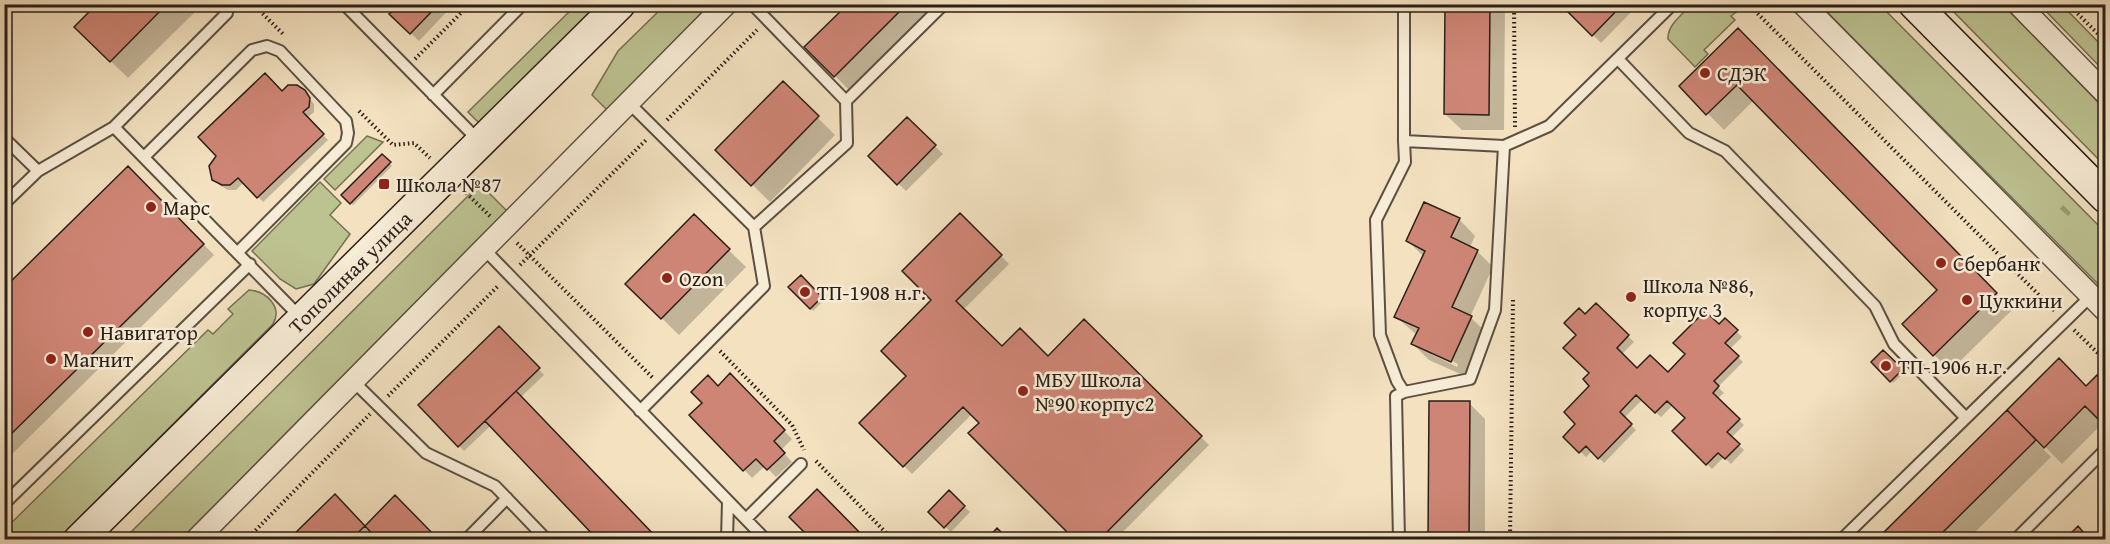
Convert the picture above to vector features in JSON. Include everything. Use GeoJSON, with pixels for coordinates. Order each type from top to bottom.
{"type":"FeatureCollection","features":[{"type":"Feature","properties":{"kind":"main road","name":"Тополиная улица"},"geometry":{"type":"LineString","coordinates":[[79,540],[620,4]]}},
{"type":"Feature","properties":{"kind":"main road"},"geometry":{"type":"LineString","coordinates":[[1914,4],[2106,198]]}},
{"type":"Feature","properties":{"kind":"street"},"geometry":{"type":"LineString","coordinates":[[196,540],[726,4]]}},
{"type":"Feature","properties":{"kind":"street"},"geometry":{"type":"LineString","coordinates":[[1803,4],[2099,303]]}},
{"type":"Feature","properties":{"kind":"street"},"geometry":{"type":"LineString","coordinates":[[2018,4],[2106,94]]}},
{"type":"Feature","properties":{"kind":"lane"},"geometry":{"type":"LineString","coordinates":[[344,4],[480,142]]}},
{"type":"Feature","properties":{"kind":"lane"},"geometry":{"type":"LineString","coordinates":[[434,95],[524,4]]}},
{"type":"Feature","properties":{"kind":"lane"},"geometry":{"type":"LineString","coordinates":[[752,4],[846,101],[847,143],[754,227]]}},
{"type":"Feature","properties":{"kind":"lane"},"geometry":{"type":"LineString","coordinates":[[846,101],[944,4]]}},
{"type":"Feature","properties":{"kind":"lane"},"geometry":{"type":"LineString","coordinates":[[1404,4],[1405,162],[1376,220],[1380,335],[1397,381],[1404,392]]}},
{"type":"Feature","properties":{"kind":"lane"},"geometry":{"type":"LineString","coordinates":[[1404,141],[1504,146],[1550,126],[1673,4]]}},
{"type":"Feature","properties":{"kind":"lane"},"geometry":{"type":"LineString","coordinates":[[4,204],[38,171],[114,127],[227,13]]}},
{"type":"Feature","properties":{"kind":"lane"},"geometry":{"type":"LineString","coordinates":[[145,156],[252,50],[267,46],[280,51],[346,121],[348,133],[346,143],[238,252]]}},
{"type":"Feature","properties":{"kind":"lane"},"geometry":{"type":"LineString","coordinates":[[1619,60],[1689,133],[1725,151],[1734,159],[1875,306],[1894,344],[1966,418]]}},
{"type":"Feature","properties":{"kind":"lane"},"geometry":{"type":"LineString","coordinates":[[628,103],[754,227],[765,286],[640,411]]}},
{"type":"Feature","properties":{"kind":"lane"},"geometry":{"type":"LineString","coordinates":[[114,127],[145,156],[302,319]]}},
{"type":"Feature","properties":{"kind":"lane"},"geometry":{"type":"LineString","coordinates":[[4,138],[38,171]]}},
{"type":"Feature","properties":{"kind":"lane"},"geometry":{"type":"LineString","coordinates":[[1399,540],[1396,396],[1404,392],[1470,379],[1495,310],[1504,146]]}},
{"type":"Feature","properties":{"kind":"lane"},"geometry":{"type":"LineString","coordinates":[[483,248],[766,540]]}},
{"type":"Feature","properties":{"kind":"lane"},"geometry":{"type":"LineString","coordinates":[[4,504],[250,264]]}},
{"type":"Feature","properties":{"kind":"lane"},"geometry":{"type":"LineString","coordinates":[[1841,540],[2065,321],[2099,303]]}},
{"type":"Feature","properties":{"kind":"lane"},"geometry":{"type":"LineString","coordinates":[[352,380],[426,453],[495,486],[547,540]]}},
{"type":"Feature","properties":{"kind":"lane"},"geometry":{"type":"LineString","coordinates":[[2015,540],[2106,449]]}},
{"type":"Feature","properties":{"kind":"lane"},"geometry":{"type":"LineString","coordinates":[[746,519],[801,464]]}},
{"type":"Feature","properties":{"kind":"lane"},"geometry":{"type":"LineString","coordinates":[[466,540],[507,498]]}},
{"type":"Feature","properties":{"kind":"lane"},"geometry":{"type":"LineString","coordinates":[[727,540],[728,501]]}},
{"type":"Feature","properties":{"kind":"path"},"geometry":{"type":"LineString","coordinates":[[406,68],[470,4]]}},
{"type":"Feature","properties":{"kind":"path"},"geometry":{"type":"LineString","coordinates":[[1748,4],[2106,361]]}},
{"type":"Feature","properties":{"kind":"path"},"geometry":{"type":"LineString","coordinates":[[2068,4],[2106,42]]}},
{"type":"Feature","properties":{"kind":"path"},"geometry":{"type":"LineString","coordinates":[[393,145],[414,143],[663,388]]}},
{"type":"Feature","properties":{"kind":"path"},"geometry":{"type":"LineString","coordinates":[[710,341],[792,425],[800,446],[893,540]]}},
{"type":"Feature","properties":{"kind":"green space"},"geometry":{"type":"Polygon","coordinates":[[[1692,4],[1731,5],[1738,11],[1731,16],[1735,20],[1704,50],[1708,54],[1695,67],[1668,39],[1673,24],[1692,4]]]}},
{"type":"Feature","properties":{"kind":"green space"},"geometry":{"type":"Polygon","coordinates":[[[576,5],[599,5],[479,123],[468,112],[576,5]]]}},
{"type":"Feature","properties":{"kind":"green space"},"geometry":{"type":"Polygon","coordinates":[[[665,5],[723,5],[611,114],[592,95],[618,51],[665,5]]]}},
{"type":"Feature","properties":{"kind":"green space"},"geometry":{"type":"Polygon","coordinates":[[[1820,5],[1880,5],[2105,232],[2105,291],[1820,5]]]}},
{"type":"Feature","properties":{"kind":"green space"},"geometry":{"type":"Polygon","coordinates":[[[1947,5],[2006,5],[2105,105],[2105,166],[1947,5]]]}},
{"type":"Feature","properties":{"kind":"green space"},"geometry":{"type":"Polygon","coordinates":[[[2040,5],[2062,5],[2105,49],[2105,72],[2040,5]]]}},
{"type":"Feature","properties":{"kind":"green space"},"geometry":{"type":"Polygon","coordinates":[[[367,136],[383,142],[335,190],[324,179],[367,136]]]}},
{"type":"Feature","properties":{"kind":"green space"},"geometry":{"type":"Polygon","coordinates":[[[320,182],[341,203],[330,215],[350,234],[314,284],[296,289],[280,279],[252,251],[320,182]]]}},
{"type":"Feature","properties":{"kind":"green space"},"geometry":{"type":"Polygon","coordinates":[[[480,184],[510,214],[183,539],[123,540],[480,184]]]}},
{"type":"Feature","properties":{"kind":"green space"},"geometry":{"type":"Polygon","coordinates":[[[249,290],[261,293],[271,301],[276,312],[273,324],[58,539],[5,539],[5,529],[208,330],[213,334],[233,314],[228,309],[249,290]]]}},
{"type":"Feature","properties":{"kind":"building"},"geometry":{"type":"Polygon","coordinates":[[[97,4],[167,4],[110,62],[74,27],[97,4]]]}},
{"type":"Feature","properties":{"kind":"building"},"geometry":{"type":"Polygon","coordinates":[[[390,4],[439,4],[410,34],[389,14],[395,9],[390,4]]]}},
{"type":"Feature","properties":{"kind":"building"},"geometry":{"type":"Polygon","coordinates":[[[848,4],[907,4],[834,77],[804,47],[848,4]]]}},
{"type":"Feature","properties":{"kind":"building"},"geometry":{"type":"Polygon","coordinates":[[[1445,4],[1490,4],[1489,115],[1444,114],[1445,4]]]}},
{"type":"Feature","properties":{"kind":"building"},"geometry":{"type":"Polygon","coordinates":[[[1560,4],[1623,4],[1592,36],[1560,4]]]}},
{"type":"Feature","properties":{"kind":"building"},"geometry":{"type":"Polygon","coordinates":[[[1738,28],[1997,293],[1933,356],[1902,324],[1937,290],[1737,85],[1706,115],[1679,86],[1738,28]]]}},
{"type":"Feature","properties":{"kind":"building"},"geometry":{"type":"Polygon","coordinates":[[[265,73],[282,91],[288,85],[297,85],[305,90],[310,98],[309,107],[303,112],[324,134],[257,198],[238,178],[230,185],[222,185],[212,180],[209,166],[216,156],[198,137],[265,73]]]}},
{"type":"Feature","properties":{"kind":"building"},"geometry":{"type":"Polygon","coordinates":[[[783,81],[819,116],[751,186],[715,150],[783,81]]]}},
{"type":"Feature","properties":{"kind":"building"},"geometry":{"type":"Polygon","coordinates":[[[907,117],[936,145],[897,185],[868,156],[907,117]]]}},
{"type":"Feature","properties":{"kind":"building"},"geometry":{"type":"Polygon","coordinates":[[[382,154],[391,162],[350,204],[341,195],[382,154]]]}},
{"type":"Feature","properties":{"kind":"building"},"geometry":{"type":"Polygon","coordinates":[[[128,166],[204,244],[4,441],[4,288],[128,166]]]}},
{"type":"Feature","properties":{"kind":"building"},"geometry":{"type":"Polygon","coordinates":[[[1424,202],[1460,218],[1451,237],[1478,250],[1452,307],[1472,316],[1451,362],[1411,344],[1419,328],[1394,317],[1425,251],[1406,241],[1424,202]]]}},
{"type":"Feature","properties":{"kind":"building","name":"МБУ Школа №90 корпус2"},"geometry":{"type":"Polygon","coordinates":[[[960,213],[1002,255],[956,301],[1002,346],[1020,328],[1048,356],[1084,319],[1202,436],[1099,540],[1075,540],[968,433],[979,423],[963,407],[903,467],[859,423],[906,376],[881,351],[931,300],[902,271],[960,213]]]}},
{"type":"Feature","properties":{"kind":"building"},"geometry":{"type":"Polygon","coordinates":[[[694,214],[730,249],[661,319],[625,284],[694,214]]]}},
{"type":"Feature","properties":{"kind":"building","name":"ТП-1908 н.г."},"geometry":{"type":"Polygon","coordinates":[[[801,275],[822,297],[810,309],[788,287],[801,275]]]}},
{"type":"Feature","properties":{"kind":"building"},"geometry":{"type":"Polygon","coordinates":[[[1596,303],[1629,335],[1617,348],[1637,368],[1650,355],[1668,372],[1685,354],[1673,343],[1705,311],[1719,324],[1725,318],[1738,330],[1725,343],[1739,356],[1714,381],[1719,386],[1713,393],[1740,419],[1727,432],[1740,444],[1725,459],[1718,453],[1706,465],[1672,431],[1685,418],[1667,401],[1655,413],[1636,395],[1620,412],[1632,424],[1598,459],[1586,446],[1579,453],[1563,437],[1575,424],[1564,412],[1589,386],[1583,379],[1589,373],[1563,348],[1576,335],[1564,323],[1579,308],[1585,314],[1596,303]]]}},
{"type":"Feature","properties":{"kind":"building"},"geometry":{"type":"Polygon","coordinates":[[[499,326],[540,368],[458,447],[418,405],[499,326]]]}},
{"type":"Feature","properties":{"kind":"building","name":"ТП-1906 н.г."},"geometry":{"type":"Polygon","coordinates":[[[1883,350],[1903,369],[1890,382],[1871,362],[1883,350]]]}},
{"type":"Feature","properties":{"kind":"building"},"geometry":{"type":"Polygon","coordinates":[[[2059,358],[2086,386],[2097,375],[2106,383],[2106,421],[2103,424],[2085,406],[2044,448],[2007,410],[2059,358]]]}},
{"type":"Feature","properties":{"kind":"building"},"geometry":{"type":"Polygon","coordinates":[[[730,373],[785,430],[774,441],[785,453],[767,470],[756,459],[743,471],[689,415],[702,403],[691,392],[708,375],[718,386],[730,373]]]}},
{"type":"Feature","properties":{"kind":"building"},"geometry":{"type":"Polygon","coordinates":[[[516,391],[659,540],[598,540],[485,421],[516,391]]]}},
{"type":"Feature","properties":{"kind":"building"},"geometry":{"type":"Polygon","coordinates":[[[1429,401],[1470,401],[1469,540],[1428,540],[1429,401]]]}},
{"type":"Feature","properties":{"kind":"building"},"geometry":{"type":"Polygon","coordinates":[[[2007,410],[2036,440],[1935,540],[1876,540],[2007,410]]]}},
{"type":"Feature","properties":{"kind":"building"},"geometry":{"type":"Polygon","coordinates":[[[817,489],[867,540],[812,540],[789,517],[817,489]]]}},
{"type":"Feature","properties":{"kind":"building"},"geometry":{"type":"Polygon","coordinates":[[[949,490],[965,506],[944,528],[928,512],[949,490]]]}},
{"type":"Feature","properties":{"kind":"building"},"geometry":{"type":"Polygon","coordinates":[[[335,494],[365,526],[350,540],[288,540],[335,494]]]}},
{"type":"Feature","properties":{"kind":"building"},"geometry":{"type":"Polygon","coordinates":[[[395,495],[439,540],[378,540],[365,526],[395,495]]]}},
{"type":"Feature","properties":{"kind":"building"},"geometry":{"type":"Polygon","coordinates":[[[2078,526],[2090,540],[2064,540],[2078,526]]]}},
{"type":"Feature","properties":{"kind":"building"},"geometry":{"type":"Polygon","coordinates":[[[997,528],[1009,540],[986,540],[997,528]]]}},
{"type":"Feature","properties":{"kind":"place","name":"СДЭК"},"geometry":{"type":"Point","coordinates":[1705,73]}},
{"type":"Feature","properties":{"kind":"place","name":"Школа №87"},"geometry":{"type":"Point","coordinates":[384,184]}},
{"type":"Feature","properties":{"kind":"place","name":"Марс"},"geometry":{"type":"Point","coordinates":[151,207]}},
{"type":"Feature","properties":{"kind":"place","name":"Сбербанк"},"geometry":{"type":"Point","coordinates":[1941,263]}},
{"type":"Feature","properties":{"kind":"place","name":"Ozon"},"geometry":{"type":"Point","coordinates":[667,278]}},
{"type":"Feature","properties":{"kind":"place","name":"ТП-1908 н.г."},"geometry":{"type":"Point","coordinates":[805,292]}},
{"type":"Feature","properties":{"kind":"place","name":"Школа №86, корпус 3"},"geometry":{"type":"Point","coordinates":[1631,297]}},
{"type":"Feature","properties":{"kind":"place","name":"Цуккини"},"geometry":{"type":"Point","coordinates":[1967,300]}},
{"type":"Feature","properties":{"kind":"place","name":"Навигатор"},"geometry":{"type":"Point","coordinates":[88,332]}},
{"type":"Feature","properties":{"kind":"place","name":"Магнит"},"geometry":{"type":"Point","coordinates":[51,359]}},
{"type":"Feature","properties":{"kind":"place","name":"ТП-1906 н.г."},"geometry":{"type":"Point","coordinates":[1886,366]}},
{"type":"Feature","properties":{"kind":"place","name":"МБУ Школа №90 корпус2"},"geometry":{"type":"Point","coordinates":[1023,391]}}]}
